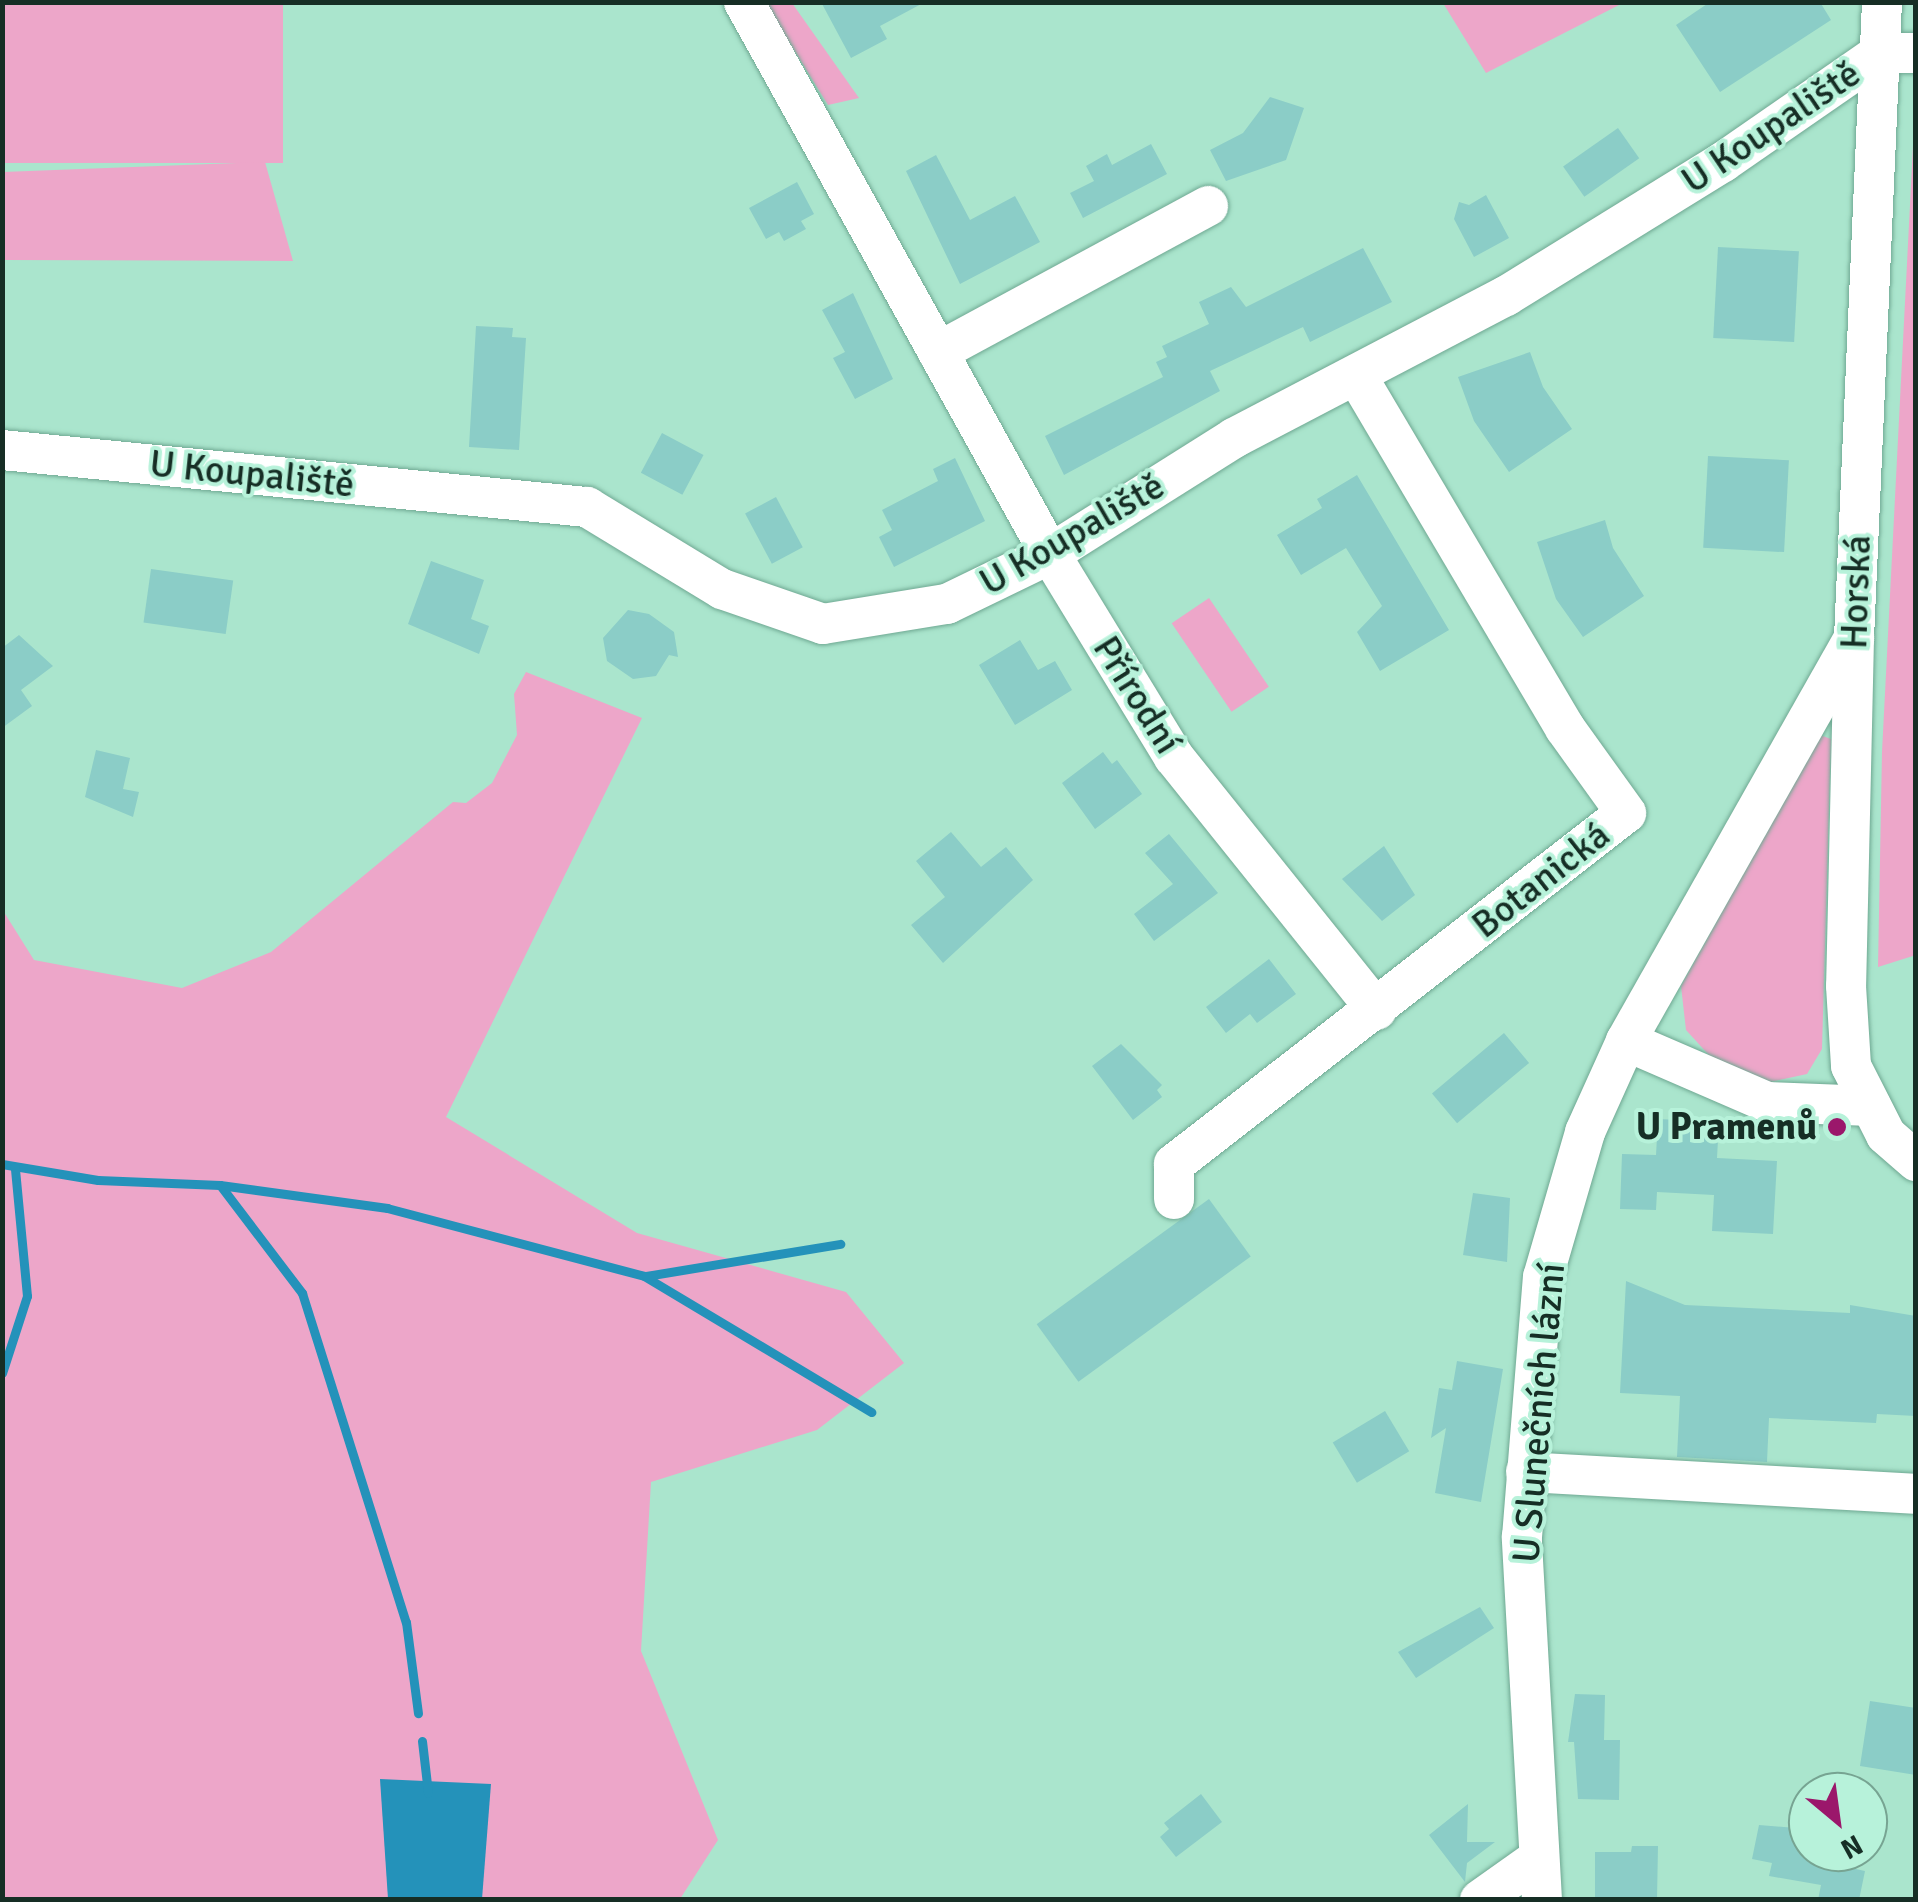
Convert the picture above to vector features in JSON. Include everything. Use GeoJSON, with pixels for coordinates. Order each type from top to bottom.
{"type":"FeatureCollection","features":[{"type":"Feature","properties":{"kind":"street","name":"Přírodní"},"geometry":{"type":"LineString","coordinates":[[744,2],[1050,554],[1174,757],[1377,1010]]}},
{"type":"Feature","properties":{"kind":"street","name":"Horská"},"geometry":{"type":"LineString","coordinates":[[1882,2],[1897,53],[1854,638],[1846,986],[1851,1066],[1886,1134],[1916,1161]]}},
{"type":"Feature","properties":{"kind":"street","name":"U Koupaliště"},"geometry":{"type":"LineString","coordinates":[[2,450],[587,507],[722,589],[823,624],[948,604],[1050,554],[1234,438],[1358,378],[1723,162],[1897,53]]}},
{"type":"Feature","properties":{"kind":"street"},"geometry":{"type":"LineString","coordinates":[[938,352],[1208,206]]}},
{"type":"Feature","properties":{"kind":"street","name":"Botanická"},"geometry":{"type":"LineString","coordinates":[[1174,1200],[1174,1164],[1626,813],[1564,728],[1358,378]]}},
{"type":"Feature","properties":{"kind":"street","name":"U Slunečních lázní"},"geometry":{"type":"LineString","coordinates":[[1542,1900],[1522,1537],[1544,1277],[1586,1132],[1626,1040],[1854,638]]}},
{"type":"Feature","properties":{"kind":"street"},"geometry":{"type":"LineString","coordinates":[[1626,1040],[1767,1102],[1871,1106]]}},
{"type":"Feature","properties":{"kind":"street"},"geometry":{"type":"LineString","coordinates":[[1526,1472],[1916,1494]]}},
{"type":"Feature","properties":{"kind":"street"},"geometry":{"type":"LineString","coordinates":[[1480,1900],[1540,1858]]}},
{"type":"Feature","properties":{"kind":"shaded area"},"geometry":{"type":"Polygon","coordinates":[[[2,3],[283,3],[283,163],[2,163],[2,3]]]}},
{"type":"Feature","properties":{"kind":"shaded area"},"geometry":{"type":"Polygon","coordinates":[[[765,3],[792,3],[859,98],[828,105],[765,3]]]}},
{"type":"Feature","properties":{"kind":"shaded area"},"geometry":{"type":"Polygon","coordinates":[[[1443,3],[1623,3],[1486,73],[1443,3]]]}},
{"type":"Feature","properties":{"kind":"shaded area"},"geometry":{"type":"Polygon","coordinates":[[[1915,107],[1916,955],[1878,967],[1882,752],[1915,107]]]}},
{"type":"Feature","properties":{"kind":"shaded area"},"geometry":{"type":"Polygon","coordinates":[[[265,162],[293,261],[3,260],[3,172],[265,162]]]}},
{"type":"Feature","properties":{"kind":"shaded area"},"geometry":{"type":"Polygon","coordinates":[[[1209,598],[1269,687],[1232,712],[1172,623],[1209,598]]]}},
{"type":"Feature","properties":{"kind":"shaded area"},"geometry":{"type":"Polygon","coordinates":[[[526,672],[642,718],[446,1117],[637,1233],[846,1292],[904,1363],[817,1430],[651,1482],[641,1651],[718,1840],[680,1899],[3,1899],[2,909],[34,960],[182,988],[271,952],[453,802],[466,803],[492,783],[517,735],[514,694],[526,672]]]}},
{"type":"Feature","properties":{"kind":"shaded area"},"geometry":{"type":"Polygon","coordinates":[[[1820,735],[1831,739],[1822,1049],[1807,1074],[1770,1082],[1718,1065],[1686,1030],[1681,986],[1820,735]]]}},
{"type":"Feature","properties":{"kind":"water"},"geometry":{"type":"Polygon","coordinates":[[[380,1779],[491,1784],[482,1899],[388,1899],[380,1779]]]}},
{"type":"Feature","properties":{"kind":"building"},"geometry":{"type":"Polygon","coordinates":[[[821,2],[925,2],[880,26],[887,39],[851,58],[821,2]]]}},
{"type":"Feature","properties":{"kind":"building"},"geometry":{"type":"Polygon","coordinates":[[[1710,2],[1820,2],[1831,20],[1720,92],[1676,25],[1710,2]]]}},
{"type":"Feature","properties":{"kind":"building"},"geometry":{"type":"Polygon","coordinates":[[[1270,97],[1304,108],[1286,160],[1226,181],[1210,150],[1243,133],[1270,97]]]}},
{"type":"Feature","properties":{"kind":"building"},"geometry":{"type":"Polygon","coordinates":[[[1618,128],[1639,158],[1584,197],[1563,166],[1618,128]]]}},
{"type":"Feature","properties":{"kind":"building"},"geometry":{"type":"Polygon","coordinates":[[[1151,144],[1167,174],[1083,218],[1070,193],[1094,181],[1086,166],[1107,154],[1112,165],[1151,144]]]}},
{"type":"Feature","properties":{"kind":"building"},"geometry":{"type":"Polygon","coordinates":[[[936,155],[970,220],[1015,196],[1040,242],[960,284],[906,171],[936,155]]]}},
{"type":"Feature","properties":{"kind":"building"},"geometry":{"type":"Polygon","coordinates":[[[797,182],[814,214],[801,221],[806,229],[784,241],[779,232],[766,239],[749,208],[797,182]]]}},
{"type":"Feature","properties":{"kind":"building"},"geometry":{"type":"Polygon","coordinates":[[[1486,195],[1509,238],[1474,257],[1454,219],[1459,202],[1469,205],[1486,195]]]}},
{"type":"Feature","properties":{"kind":"building"},"geometry":{"type":"Polygon","coordinates":[[[1718,247],[1799,251],[1794,342],[1713,338],[1718,247]]]}},
{"type":"Feature","properties":{"kind":"building"},"geometry":{"type":"Polygon","coordinates":[[[1363,248],[1392,302],[1310,342],[1303,327],[1210,371],[1220,391],[1064,475],[1045,436],[1163,377],[1156,362],[1167,357],[1162,346],[1209,324],[1199,302],[1231,287],[1246,307],[1363,248]]]}},
{"type":"Feature","properties":{"kind":"building"},"geometry":{"type":"Polygon","coordinates":[[[853,293],[893,379],[855,399],[833,358],[845,352],[822,310],[853,293]]]}},
{"type":"Feature","properties":{"kind":"building"},"geometry":{"type":"Polygon","coordinates":[[[476,326],[513,328],[512,337],[526,338],[519,450],[469,447],[476,326]]]}},
{"type":"Feature","properties":{"kind":"building"},"geometry":{"type":"Polygon","coordinates":[[[1530,352],[1543,387],[1572,429],[1509,472],[1474,421],[1458,377],[1530,352]]]}},
{"type":"Feature","properties":{"kind":"building"},"geometry":{"type":"Polygon","coordinates":[[[662,433],[703,455],[682,495],[641,473],[662,433]]]}},
{"type":"Feature","properties":{"kind":"building"},"geometry":{"type":"Polygon","coordinates":[[[1708,456],[1789,460],[1784,552],[1703,548],[1708,456]]]}},
{"type":"Feature","properties":{"kind":"building"},"geometry":{"type":"Polygon","coordinates":[[[955,458],[985,521],[894,567],[879,537],[892,530],[882,510],[938,481],[933,469],[955,458]]]}},
{"type":"Feature","properties":{"kind":"building"},"geometry":{"type":"Polygon","coordinates":[[[1357,475],[1449,630],[1380,671],[1357,632],[1382,606],[1346,548],[1301,575],[1277,535],[1322,508],[1317,499],[1357,475]]]}},
{"type":"Feature","properties":{"kind":"building"},"geometry":{"type":"Polygon","coordinates":[[[776,497],[803,547],[772,564],[745,513],[776,497]]]}},
{"type":"Feature","properties":{"kind":"building"},"geometry":{"type":"Polygon","coordinates":[[[1605,520],[1613,548],[1644,596],[1583,637],[1556,599],[1537,542],[1605,520]]]}},
{"type":"Feature","properties":{"kind":"building"},"geometry":{"type":"Polygon","coordinates":[[[431,561],[484,580],[471,619],[489,626],[479,654],[408,624],[431,561]]]}},
{"type":"Feature","properties":{"kind":"building"},"geometry":{"type":"Polygon","coordinates":[[[151,569],[233,581],[226,634],[143,622],[151,569]]]}},
{"type":"Feature","properties":{"kind":"building"},"geometry":{"type":"Polygon","coordinates":[[[628,610],[649,614],[674,632],[678,657],[669,655],[656,676],[633,679],[607,661],[603,638],[628,610]]]}},
{"type":"Feature","properties":{"kind":"building"},"geometry":{"type":"Polygon","coordinates":[[[19,635],[53,666],[21,690],[32,706],[2,728],[2,648],[19,635]]]}},
{"type":"Feature","properties":{"kind":"building"},"geometry":{"type":"Polygon","coordinates":[[[1020,640],[1038,670],[1055,661],[1072,690],[1015,725],[979,665],[1020,640]]]}},
{"type":"Feature","properties":{"kind":"building"},"geometry":{"type":"Polygon","coordinates":[[[96,750],[130,758],[123,789],[139,792],[133,817],[85,797],[96,750]]]}},
{"type":"Feature","properties":{"kind":"building"},"geometry":{"type":"Polygon","coordinates":[[[1103,752],[1112,764],[1117,760],[1142,794],[1095,829],[1062,783],[1103,752]]]}},
{"type":"Feature","properties":{"kind":"building"},"geometry":{"type":"Polygon","coordinates":[[[951,832],[981,867],[1006,847],[1033,880],[943,963],[911,925],[945,897],[916,861],[951,832]]]}},
{"type":"Feature","properties":{"kind":"building"},"geometry":{"type":"Polygon","coordinates":[[[1169,834],[1218,893],[1154,941],[1134,914],[1173,884],[1145,853],[1169,834]]]}},
{"type":"Feature","properties":{"kind":"building"},"geometry":{"type":"Polygon","coordinates":[[[1384,846],[1415,895],[1382,921],[1342,879],[1384,846]]]}},
{"type":"Feature","properties":{"kind":"building"},"geometry":{"type":"Polygon","coordinates":[[[1269,959],[1296,994],[1257,1023],[1250,1014],[1226,1033],[1206,1007],[1269,959]]]}},
{"type":"Feature","properties":{"kind":"building"},"geometry":{"type":"Polygon","coordinates":[[[1504,1033],[1529,1063],[1457,1123],[1432,1093],[1504,1033]]]}},
{"type":"Feature","properties":{"kind":"building"},"geometry":{"type":"Polygon","coordinates":[[[1121,1044],[1162,1085],[1157,1090],[1162,1097],[1133,1120],[1092,1066],[1121,1044]]]}},
{"type":"Feature","properties":{"kind":"building"},"geometry":{"type":"Polygon","coordinates":[[[1658,1119],[1719,1122],[1717,1158],[1777,1161],[1773,1234],[1712,1231],[1714,1195],[1657,1192],[1656,1210],[1620,1209],[1622,1154],[1656,1155],[1658,1119]]]}},
{"type":"Feature","properties":{"kind":"building"},"geometry":{"type":"Polygon","coordinates":[[[1473,1193],[1510,1198],[1507,1262],[1463,1255],[1473,1193]]]}},
{"type":"Feature","properties":{"kind":"building"},"geometry":{"type":"Polygon","coordinates":[[[1209,1199],[1251,1256],[1078,1382],[1037,1324],[1209,1199]]]}},
{"type":"Feature","properties":{"kind":"building"},"geometry":{"type":"Polygon","coordinates":[[[1626,1281],[1685,1305],[1850,1313],[1850,1305],[1916,1316],[1916,1416],[1877,1414],[1876,1423],[1769,1418],[1767,1462],[1677,1457],[1680,1396],[1620,1393],[1626,1281]]]}},
{"type":"Feature","properties":{"kind":"building"},"geometry":{"type":"Polygon","coordinates":[[[1457,1361],[1503,1369],[1481,1502],[1435,1493],[1446,1428],[1431,1438],[1439,1388],[1452,1390],[1457,1361]]]}},
{"type":"Feature","properties":{"kind":"building"},"geometry":{"type":"Polygon","coordinates":[[[1385,1411],[1409,1451],[1357,1483],[1333,1442],[1385,1411]]]}},
{"type":"Feature","properties":{"kind":"building"},"geometry":{"type":"Polygon","coordinates":[[[1480,1607],[1494,1628],[1416,1678],[1398,1652],[1480,1607]]]}},
{"type":"Feature","properties":{"kind":"building"},"geometry":{"type":"Polygon","coordinates":[[[1575,1694],[1605,1695],[1604,1740],[1620,1740],[1619,1800],[1578,1799],[1574,1742],[1568,1742],[1575,1694]]]}},
{"type":"Feature","properties":{"kind":"building"},"geometry":{"type":"Polygon","coordinates":[[[1870,1701],[1916,1708],[1916,1775],[1860,1766],[1870,1701]]]}},
{"type":"Feature","properties":{"kind":"building"},"geometry":{"type":"Polygon","coordinates":[[[1201,1794],[1222,1822],[1176,1857],[1160,1837],[1169,1829],[1164,1823],[1201,1794]]]}},
{"type":"Feature","properties":{"kind":"building"},"geometry":{"type":"Polygon","coordinates":[[[1468,1804],[1467,1842],[1495,1842],[1467,1863],[1465,1882],[1429,1835],[1468,1804]]]}},
{"type":"Feature","properties":{"kind":"building"},"geometry":{"type":"Polygon","coordinates":[[[1759,1825],[1788,1827],[1788,1872],[1865,1872],[1859,1900],[1818,1900],[1821,1885],[1769,1876],[1772,1863],[1752,1859],[1759,1825]]]}},
{"type":"Feature","properties":{"kind":"building"},"geometry":{"type":"Polygon","coordinates":[[[1632,1846],[1658,1846],[1657,1900],[1595,1900],[1595,1852],[1631,1852],[1632,1846]]]}},
{"type":"Feature","properties":{"kind":"waterway"},"geometry":{"type":"LineString","coordinates":[[2,1164],[98,1180],[220,1185],[302,1293],[406,1622],[418,1713]]}},
{"type":"Feature","properties":{"kind":"waterway"},"geometry":{"type":"LineString","coordinates":[[2,1373],[27,1296],[15,1168]]}},
{"type":"Feature","properties":{"kind":"waterway"},"geometry":{"type":"LineString","coordinates":[[220,1185],[387,1208],[644,1276],[871,1412]]}},
{"type":"Feature","properties":{"kind":"waterway"},"geometry":{"type":"LineString","coordinates":[[646,1276],[840,1244]]}},
{"type":"Feature","properties":{"kind":"waterway"},"geometry":{"type":"LineString","coordinates":[[422,1741],[428,1793]]}},
{"type":"Feature","properties":{"kind":"place","name":"U Pramenů"},"geometry":{"type":"Point","coordinates":[1837,1127]}}]}
